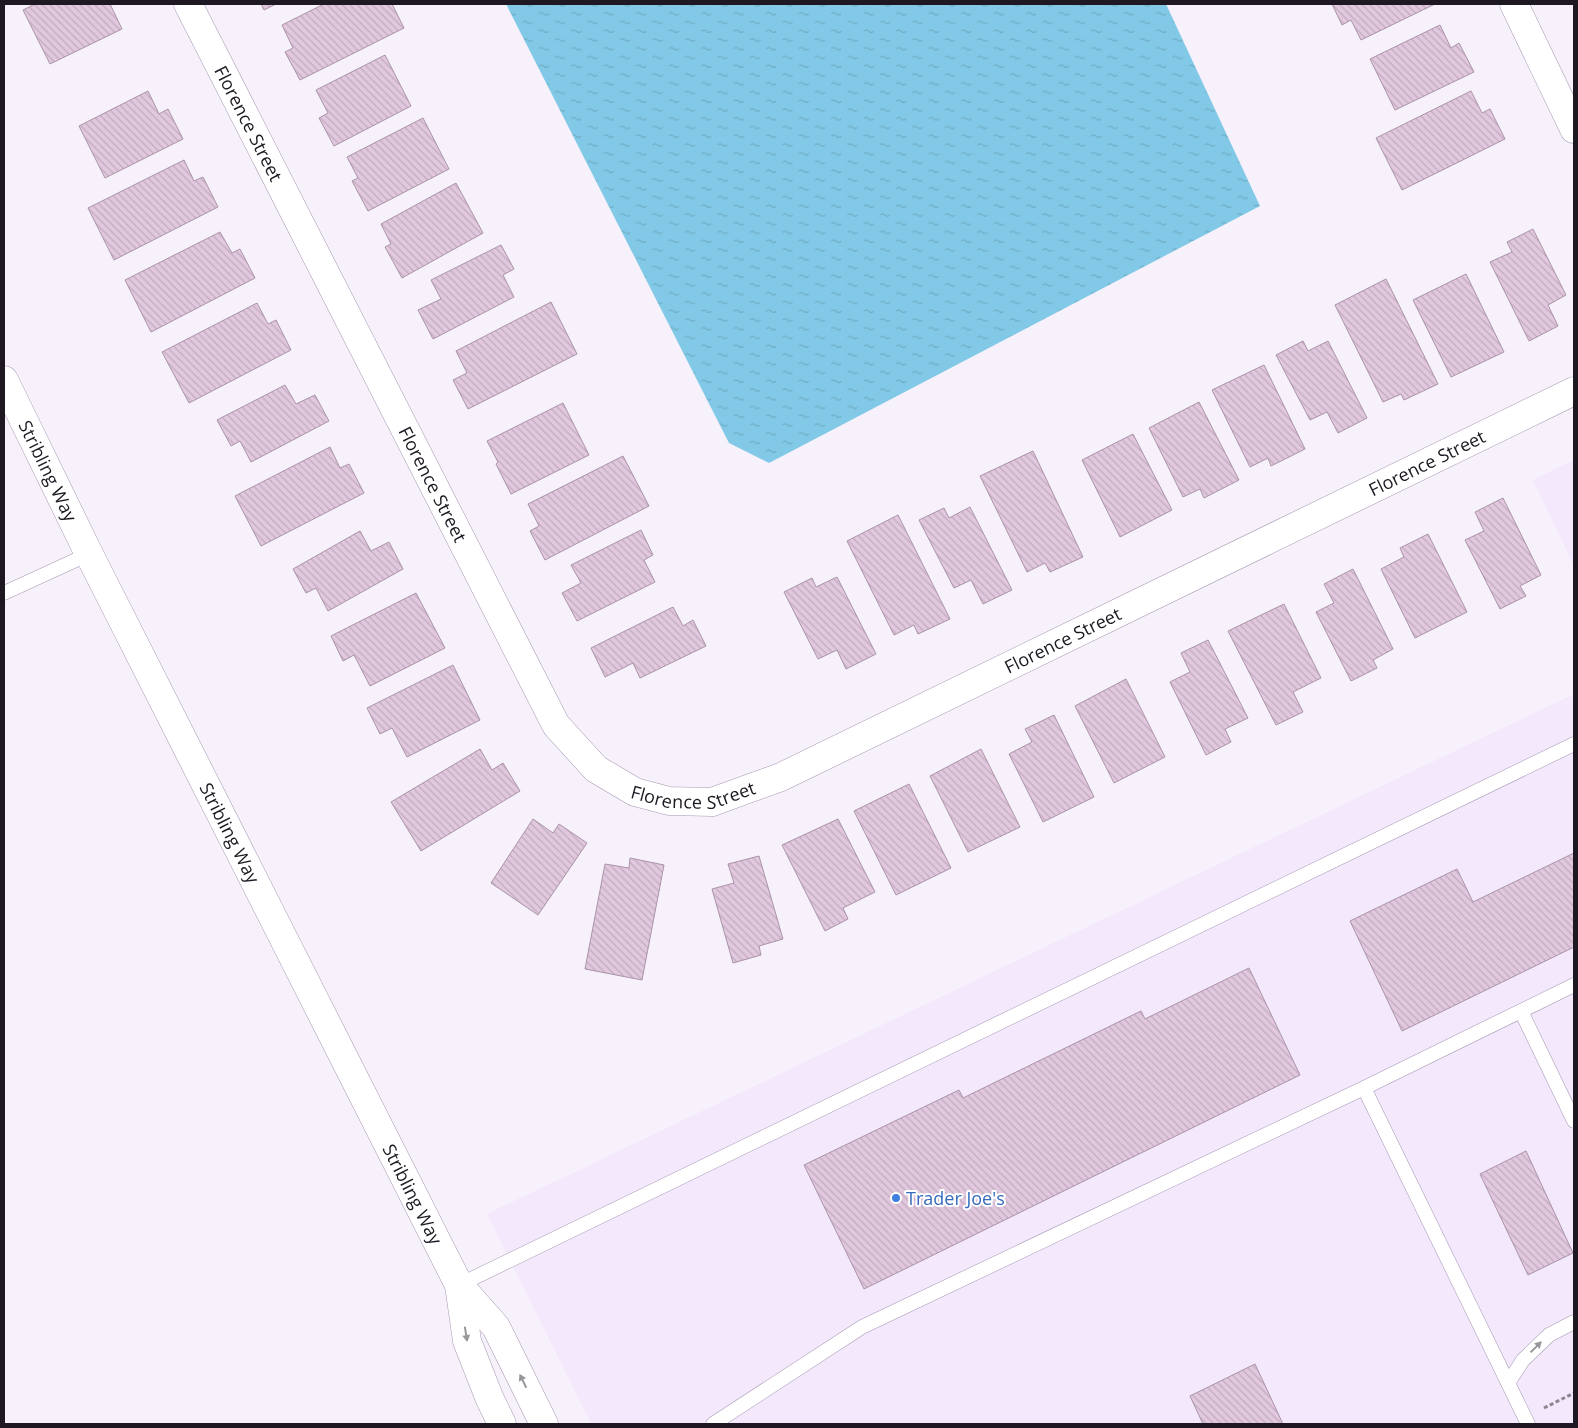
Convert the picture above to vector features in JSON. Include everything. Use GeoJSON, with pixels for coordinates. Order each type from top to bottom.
{"type":"FeatureCollection","features":[{"type":"Feature","properties":{"kind":"street","name":"Florence Street"},"geometry":{"type":"LineString","coordinates":[[188,4],[556,725],[596,770],[635,792],[669,801],[712,802],[781,777],[1574,391]]}},
{"type":"Feature","properties":{"kind":"street"},"geometry":{"type":"LineString","coordinates":[[1514,4],[1574,129]]}},
{"type":"Feature","properties":{"kind":"street","name":"Stribling Way"},"geometry":{"type":"LineString","coordinates":[[4,380],[89,554],[459,1285],[496,1327],[544,1424]]}},
{"type":"Feature","properties":{"kind":"street","name":"Stribling Way"},"geometry":{"type":"LineString","coordinates":[[459,1285],[467,1341],[502,1424]]}},
{"type":"Feature","properties":{"kind":"lane"},"geometry":{"type":"LineString","coordinates":[[4,593],[89,554]]}},
{"type":"Feature","properties":{"kind":"lane"},"geometry":{"type":"LineString","coordinates":[[459,1285],[1574,744]]}},
{"type":"Feature","properties":{"kind":"lane"},"geometry":{"type":"LineString","coordinates":[[713,1424],[862,1326],[1364,1088],[1574,985]]}},
{"type":"Feature","properties":{"kind":"lane"},"geometry":{"type":"LineString","coordinates":[[1521,1011],[1574,1121]]}},
{"type":"Feature","properties":{"kind":"lane"},"geometry":{"type":"LineString","coordinates":[[1364,1088],[1528,1424]]}},
{"type":"Feature","properties":{"kind":"lane"},"geometry":{"type":"LineString","coordinates":[[1508,1383],[1523,1360],[1549,1335],[1574,1322]]}},
{"type":"Feature","properties":{"kind":"path"},"geometry":{"type":"LineString","coordinates":[[1542,1409],[1574,1393]]}},
{"type":"Feature","properties":{"kind":"shaded area"},"geometry":{"type":"Polygon","coordinates":[[[1574,460],[1574,566],[1533,480],[1574,460]]]}},
{"type":"Feature","properties":{"kind":"shaded area"},"geometry":{"type":"Polygon","coordinates":[[[1574,694],[1574,1424],[591,1424],[487,1214],[1574,694]]]}},
{"type":"Feature","properties":{"kind":"water"},"geometry":{"type":"Polygon","coordinates":[[[506,4],[1166,4],[1260,206],[769,463],[729,443],[506,4]]]}},
{"type":"Feature","properties":{"kind":"building"},"geometry":{"type":"Polygon","coordinates":[[[35,4],[110,4],[122,29],[50,64],[23,10],[35,4]]]}},
{"type":"Feature","properties":{"kind":"building"},"geometry":{"type":"Polygon","coordinates":[[[261,4],[276,4],[264,10],[261,4]]]}},
{"type":"Feature","properties":{"kind":"building"},"geometry":{"type":"Polygon","coordinates":[[[324,4],[392,4],[404,28],[300,80],[285,52],[293,48],[282,25],[324,4]]]}},
{"type":"Feature","properties":{"kind":"building"},"geometry":{"type":"Polygon","coordinates":[[[1332,4],[1435,4],[1361,40],[1351,20],[1342,25],[1332,4]]]}},
{"type":"Feature","properties":{"kind":"building"},"geometry":{"type":"Polygon","coordinates":[[[1440,25],[1451,48],[1459,43],[1474,72],[1395,110],[1370,59],[1440,25]]]}},
{"type":"Feature","properties":{"kind":"building"},"geometry":{"type":"Polygon","coordinates":[[[385,55],[411,106],[334,146],[319,118],[328,113],[316,90],[385,55]]]}},
{"type":"Feature","properties":{"kind":"building"},"geometry":{"type":"Polygon","coordinates":[[[148,91],[159,114],[168,109],[183,139],[105,178],[79,126],[148,91]]]}},
{"type":"Feature","properties":{"kind":"building"},"geometry":{"type":"Polygon","coordinates":[[[1471,91],[1482,113],[1490,109],[1505,139],[1402,190],[1376,138],[1471,91]]]}},
{"type":"Feature","properties":{"kind":"building"},"geometry":{"type":"Polygon","coordinates":[[[423,118],[449,169],[368,211],[352,181],[358,178],[347,157],[423,118]]]}},
{"type":"Feature","properties":{"kind":"building"},"geometry":{"type":"Polygon","coordinates":[[[184,160],[194,181],[203,177],[218,207],[114,260],[88,208],[184,160]]]}},
{"type":"Feature","properties":{"kind":"building"},"geometry":{"type":"Polygon","coordinates":[[[456,183],[483,233],[402,278],[385,247],[391,244],[381,224],[456,183]]]}},
{"type":"Feature","properties":{"kind":"building"},"geometry":{"type":"Polygon","coordinates":[[[1533,229],[1566,295],[1548,305],[1558,326],[1529,341],[1490,262],[1512,252],[1507,242],[1533,229]]]}},
{"type":"Feature","properties":{"kind":"building"},"geometry":{"type":"Polygon","coordinates":[[[220,232],[232,253],[240,249],[255,278],[151,332],[125,280],[220,232]]]}},
{"type":"Feature","properties":{"kind":"building"},"geometry":{"type":"Polygon","coordinates":[[[501,245],[514,269],[503,275],[514,297],[433,339],[418,310],[441,299],[431,280],[501,245]]]}},
{"type":"Feature","properties":{"kind":"building"},"geometry":{"type":"Polygon","coordinates":[[[1466,274],[1504,352],[1451,377],[1413,300],[1466,274]]]}},
{"type":"Feature","properties":{"kind":"building"},"geometry":{"type":"Polygon","coordinates":[[[1386,279],[1438,384],[1404,400],[1401,394],[1383,402],[1335,305],[1386,279]]]}},
{"type":"Feature","properties":{"kind":"building"},"geometry":{"type":"Polygon","coordinates":[[[551,302],[577,354],[468,409],[453,380],[467,373],[456,351],[551,302]]]}},
{"type":"Feature","properties":{"kind":"building"},"geometry":{"type":"Polygon","coordinates":[[[257,303],[268,324],[276,320],[291,350],[189,403],[162,352],[257,303]]]}},
{"type":"Feature","properties":{"kind":"building"},"geometry":{"type":"Polygon","coordinates":[[[1303,341],[1308,351],[1328,341],[1367,418],[1338,433],[1327,412],[1310,420],[1276,355],[1303,341]]]}},
{"type":"Feature","properties":{"kind":"building"},"geometry":{"type":"Polygon","coordinates":[[[1264,365],[1305,449],[1271,466],[1268,458],[1250,467],[1212,390],[1264,365]]]}},
{"type":"Feature","properties":{"kind":"building"},"geometry":{"type":"Polygon","coordinates":[[[285,385],[296,404],[315,395],[329,421],[251,462],[240,441],[231,446],[217,420],[285,385]]]}},
{"type":"Feature","properties":{"kind":"building"},"geometry":{"type":"Polygon","coordinates":[[[1199,402],[1239,480],[1204,498],[1200,489],[1183,497],[1149,428],[1199,402]]]}},
{"type":"Feature","properties":{"kind":"building"},"geometry":{"type":"Polygon","coordinates":[[[563,403],[589,455],[511,494],[487,441],[563,403]]]}},
{"type":"Feature","properties":{"kind":"building"},"geometry":{"type":"Polygon","coordinates":[[[1133,434],[1172,510],[1120,537],[1082,460],[1133,434]]]}},
{"type":"Feature","properties":{"kind":"building"},"geometry":{"type":"Polygon","coordinates":[[[330,447],[340,468],[349,464],[364,493],[261,546],[235,496],[330,447]]]}},
{"type":"Feature","properties":{"kind":"building"},"geometry":{"type":"Polygon","coordinates":[[[1033,451],[1083,557],[1050,572],[1045,563],[1027,572],[980,476],[1033,451]]]}},
{"type":"Feature","properties":{"kind":"building"},"geometry":{"type":"Polygon","coordinates":[[[623,456],[649,506],[545,560],[530,531],[539,526],[528,504],[623,456]]]}},
{"type":"Feature","properties":{"kind":"building"},"geometry":{"type":"Polygon","coordinates":[[[1503,498],[1541,575],[1520,586],[1526,596],[1500,609],[1465,540],[1484,531],[1475,512],[1503,498]]]}},
{"type":"Feature","properties":{"kind":"building"},"geometry":{"type":"Polygon","coordinates":[[[970,507],[1012,590],[983,604],[971,580],[954,588],[919,520],[944,508],[949,518],[970,507]]]}},
{"type":"Feature","properties":{"kind":"building"},"geometry":{"type":"Polygon","coordinates":[[[898,515],[950,619],[918,634],[914,625],[894,635],[847,541],[898,515]]]}},
{"type":"Feature","properties":{"kind":"building"},"geometry":{"type":"Polygon","coordinates":[[[641,530],[653,555],[644,560],[655,582],[577,621],[562,593],[581,583],[571,565],[641,530]]]}},
{"type":"Feature","properties":{"kind":"building"},"geometry":{"type":"Polygon","coordinates":[[[360,531],[371,551],[389,542],[403,569],[328,611],[316,588],[306,593],[293,569],[360,531]]]}},
{"type":"Feature","properties":{"kind":"building"},"geometry":{"type":"Polygon","coordinates":[[[1428,534],[1467,612],[1415,638],[1381,569],[1404,557],[1400,548],[1428,534]]]}},
{"type":"Feature","properties":{"kind":"building"},"geometry":{"type":"Polygon","coordinates":[[[1353,569],[1393,649],[1373,660],[1377,668],[1351,681],[1316,612],[1334,603],[1324,584],[1353,569]]]}},
{"type":"Feature","properties":{"kind":"building"},"geometry":{"type":"Polygon","coordinates":[[[837,577],[876,654],[846,669],[837,650],[818,659],[784,592],[812,578],[816,587],[837,577]]]}},
{"type":"Feature","properties":{"kind":"building"},"geometry":{"type":"Polygon","coordinates":[[[416,593],[445,648],[370,686],[354,655],[343,661],[331,636],[416,593]]]}},
{"type":"Feature","properties":{"kind":"building"},"geometry":{"type":"Polygon","coordinates":[[[1284,604],[1321,678],[1293,692],[1303,712],[1276,725],[1228,631],[1284,604]]]}},
{"type":"Feature","properties":{"kind":"building"},"geometry":{"type":"Polygon","coordinates":[[[673,607],[683,626],[693,620],[706,646],[640,678],[633,663],[605,677],[591,648],[673,607]]]}},
{"type":"Feature","properties":{"kind":"building"},"geometry":{"type":"Polygon","coordinates":[[[1208,640],[1248,718],[1225,729],[1231,742],[1206,755],[1170,682],[1190,672],[1181,653],[1208,640]]]}},
{"type":"Feature","properties":{"kind":"building"},"geometry":{"type":"Polygon","coordinates":[[[453,665],[480,720],[407,757],[392,728],[380,734],[367,708],[453,665]]]}},
{"type":"Feature","properties":{"kind":"building"},"geometry":{"type":"Polygon","coordinates":[[[1126,679],[1165,757],[1114,783],[1075,706],[1126,679]]]}},
{"type":"Feature","properties":{"kind":"building"},"geometry":{"type":"Polygon","coordinates":[[[1054,715],[1094,797],[1043,822],[1009,754],[1032,742],[1025,729],[1054,715]]]}},
{"type":"Feature","properties":{"kind":"building"},"geometry":{"type":"Polygon","coordinates":[[[480,749],[492,770],[503,763],[520,791],[421,851],[391,802],[480,749]]]}},
{"type":"Feature","properties":{"kind":"building"},"geometry":{"type":"Polygon","coordinates":[[[981,749],[1020,827],[968,852],[930,776],[981,749]]]}},
{"type":"Feature","properties":{"kind":"building"},"geometry":{"type":"Polygon","coordinates":[[[909,784],[951,868],[896,895],[854,811],[909,784]]]}},
{"type":"Feature","properties":{"kind":"building"},"geometry":{"type":"Polygon","coordinates":[[[533,819],[553,833],[559,824],[587,843],[538,915],[491,883],[533,819]]]}},
{"type":"Feature","properties":{"kind":"building"},"geometry":{"type":"Polygon","coordinates":[[[838,819],[875,892],[843,908],[848,919],[825,931],[782,845],[838,819]]]}},
{"type":"Feature","properties":{"kind":"building"},"geometry":{"type":"Polygon","coordinates":[[[1574,853],[1574,947],[1402,1031],[1350,921],[1457,869],[1473,902],[1574,853]]]}},
{"type":"Feature","properties":{"kind":"building"},"geometry":{"type":"Polygon","coordinates":[[[759,856],[783,939],[759,946],[761,955],[733,963],[712,889],[734,883],[728,864],[759,856]]]}},
{"type":"Feature","properties":{"kind":"building"},"geometry":{"type":"Polygon","coordinates":[[[630,858],[664,865],[642,980],[585,969],[605,864],[629,868],[630,858]]]}},
{"type":"Feature","properties":{"kind":"building"},"geometry":{"type":"Polygon","coordinates":[[[1249,968],[1300,1075],[864,1289],[804,1165],[959,1090],[963,1098],[1141,1011],[1145,1019],[1249,968]]]}},
{"type":"Feature","properties":{"kind":"building"},"geometry":{"type":"Polygon","coordinates":[[[1526,1151],[1573,1253],[1528,1275],[1480,1174],[1526,1151]]]}},
{"type":"Feature","properties":{"kind":"building"},"geometry":{"type":"Polygon","coordinates":[[[1255,1364],[1283,1424],[1203,1424],[1190,1396],[1255,1364]]]}},
{"type":"Feature","properties":{"kind":"place","name":"Trader Joe's"},"geometry":{"type":"Point","coordinates":[896,1198]}}]}
